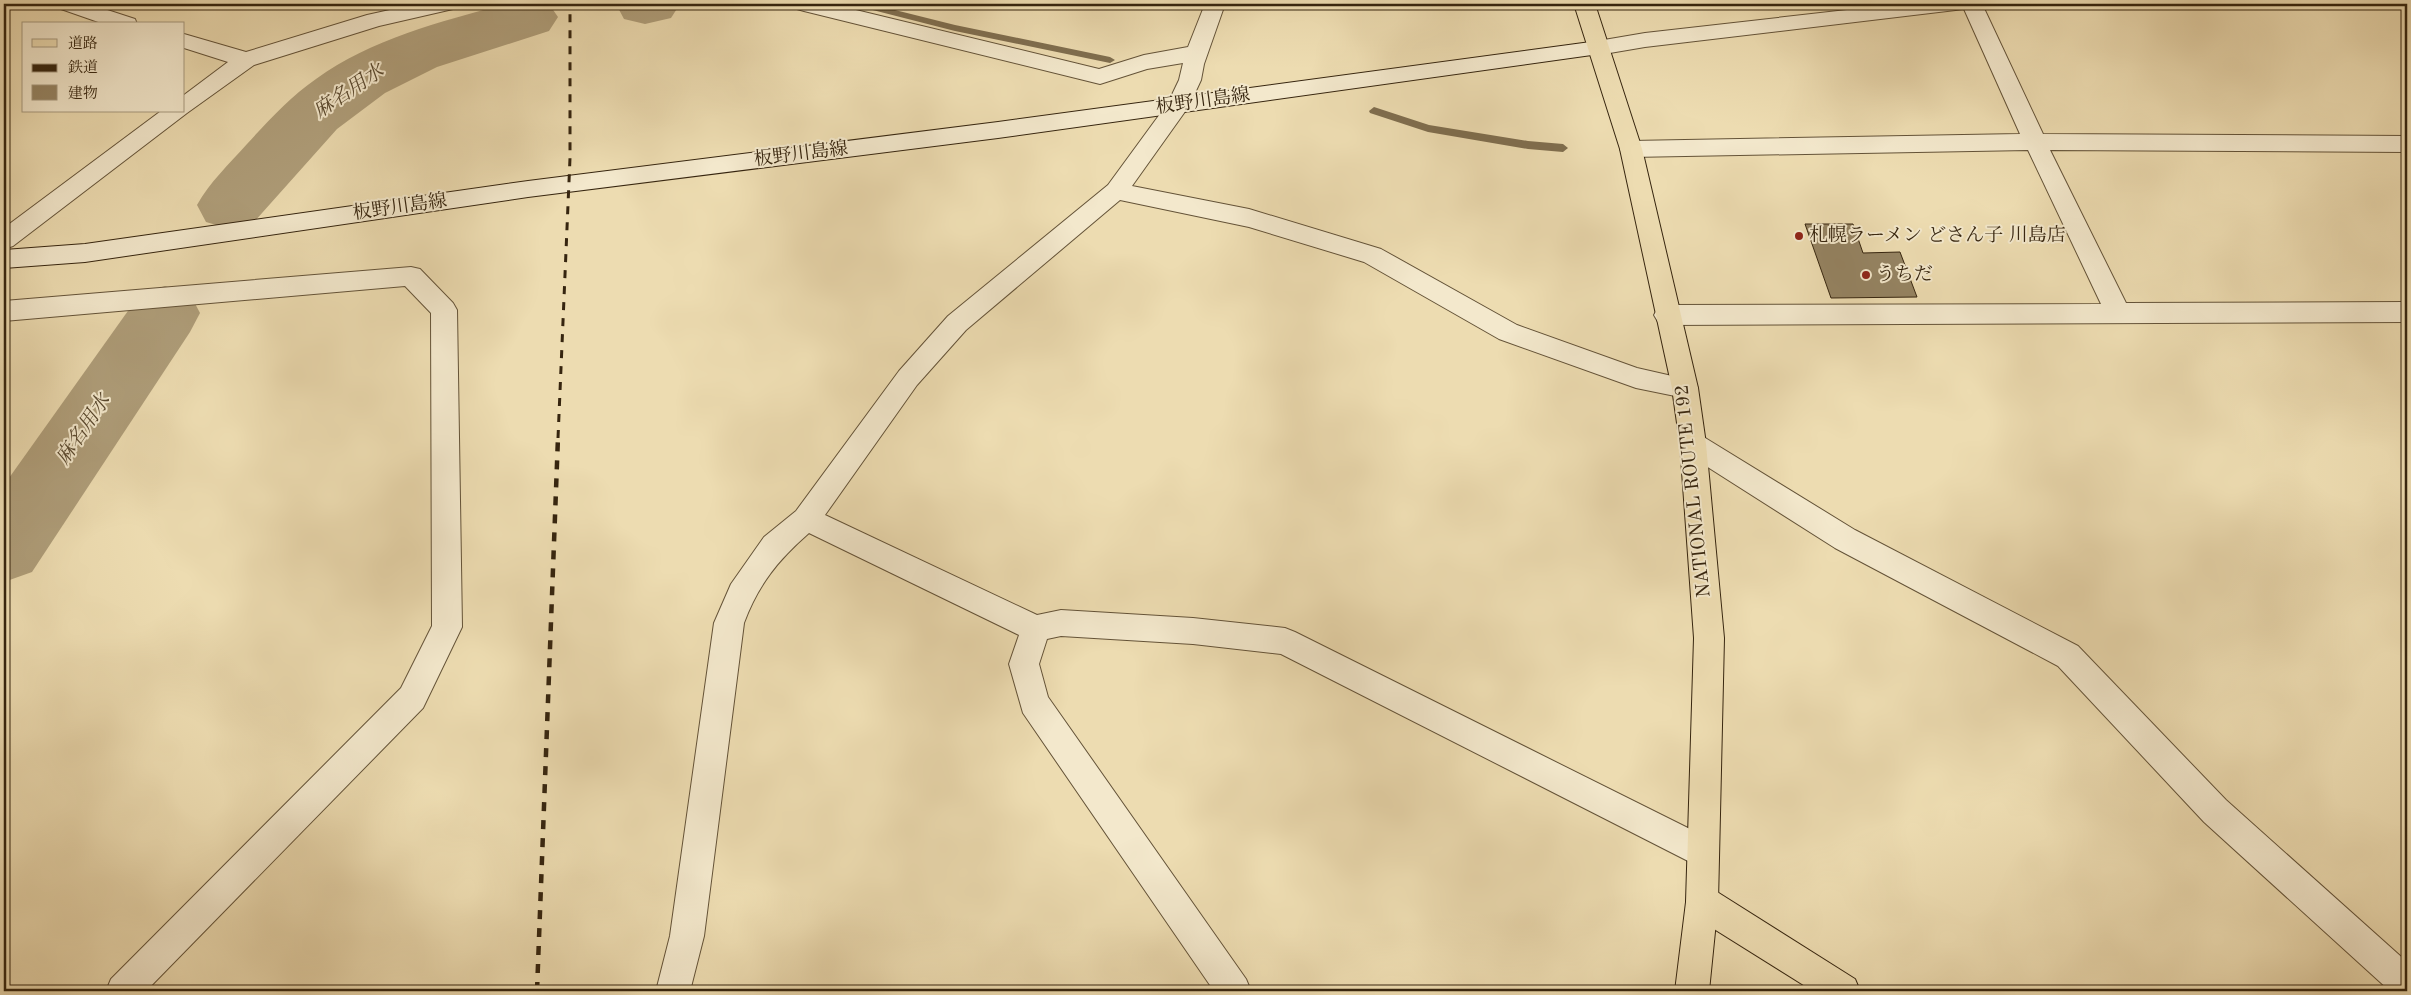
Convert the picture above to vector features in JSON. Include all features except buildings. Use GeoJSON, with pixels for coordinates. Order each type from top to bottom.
{"type":"FeatureCollection","features":[{"type":"Feature","properties":{"kind":"main road","name":"NATIONAL ROUTE 192"},"geometry":{"type":"LineString","coordinates":[[1584,4],[1631,149],[1685,388],[1693,444],[1708,638],[1702,902],[1692,991]]}},
{"type":"Feature","properties":{"kind":"main road"},"geometry":{"type":"LineString","coordinates":[[1702,902],[1843,991]]}},
{"type":"Feature","properties":{"kind":"street"},"geometry":{"type":"LineString","coordinates":[[68,4],[121,22]]}},
{"type":"Feature","properties":{"kind":"street"},"geometry":{"type":"LineString","coordinates":[[185,105],[246,60],[375,20],[446,4]]}},
{"type":"Feature","properties":{"kind":"street"},"geometry":{"type":"LineString","coordinates":[[804,4],[1100,77],[1144,62],[1197,53]]}},
{"type":"Feature","properties":{"kind":"street"},"geometry":{"type":"LineString","coordinates":[[674,991],[687,936],[729,623],[741,593],[774,546],[806,519],[908,378],[956,323],[1116,191],[1178,106],[1190,80],[1197,53],[1215,4]]}},
{"type":"Feature","properties":{"kind":"street","name":"板野川島線"},"geometry":{"type":"LineString","coordinates":[[4,259],[85,253],[528,189],[1178,106],[1598,48],[1655,38],[1956,4]]}},
{"type":"Feature","properties":{"kind":"street"},"geometry":{"type":"LineString","coordinates":[[1972,4],[2035,142],[2119,314]]}},
{"type":"Feature","properties":{"kind":"street"},"geometry":{"type":"LineString","coordinates":[[185,41],[246,60]]}},
{"type":"Feature","properties":{"kind":"street"},"geometry":{"type":"LineString","coordinates":[[4,240],[176,112]]}},
{"type":"Feature","properties":{"kind":"street"},"geometry":{"type":"LineString","coordinates":[[1631,149],[2035,142],[2407,144]]}},
{"type":"Feature","properties":{"kind":"street"},"geometry":{"type":"LineString","coordinates":[[1116,191],[1249,218],[1372,256],[1508,332],[1636,378],[1685,388]]}},
{"type":"Feature","properties":{"kind":"street"},"geometry":{"type":"LineString","coordinates":[[4,311],[411,276],[444,310],[447,627],[412,698],[123,991]]}},
{"type":"Feature","properties":{"kind":"street"},"geometry":{"type":"LineString","coordinates":[[1667,315],[1725,313],[2119,314],[2407,312]]}},
{"type":"Feature","properties":{"kind":"street"},"geometry":{"type":"LineString","coordinates":[[1693,444],[1846,539],[2068,656],[2215,810],[2407,984]]}},
{"type":"Feature","properties":{"kind":"street"},"geometry":{"type":"LineString","coordinates":[[806,519],[1036,629],[1061,623],[1193,631],[1285,641],[1704,852]]}},
{"type":"Feature","properties":{"kind":"street"},"geometry":{"type":"LineString","coordinates":[[1036,629],[1024,664],[1034,703],[1234,991]]}},
{"type":"Feature","properties":{"kind":"waterway","name":"麻名用水"},"geometry":{"type":"LineString","coordinates":[[645,5],[650,4]]}},
{"type":"Feature","properties":{"kind":"waterway"},"geometry":{"type":"LineString","coordinates":[[860,4],[955,28],[1110,60]]}},
{"type":"Feature","properties":{"kind":"waterway","name":"麻名用水"},"geometry":{"type":"LineString","coordinates":[[230,205],[315,113],[338,94],[363,78],[389,64],[443,43],[528,17]]}},
{"type":"Feature","properties":{"kind":"waterway"},"geometry":{"type":"LineString","coordinates":[[1374,111],[1428,128],[1528,145],[1563,148]]}},
{"type":"Feature","properties":{"kind":"waterway","name":"麻名用水"},"geometry":{"type":"LineString","coordinates":[[4,548],[165,313]]}},
{"type":"Feature","properties":{"kind":"railway"},"geometry":{"type":"LineString","coordinates":[[558,438],[570,158],[570,4]]}},
{"type":"Feature","properties":{"kind":"railway"},"geometry":{"type":"LineString","coordinates":[[537,991],[558,437]]}},
{"type":"Feature","properties":{"kind":"place","name":"札幌ラーメン どさん子 川島店"},"geometry":{"type":"Point","coordinates":[1799,236]}},
{"type":"Feature","properties":{"kind":"place","name":"うちだ"},"geometry":{"type":"Point","coordinates":[1866,275]}}]}
